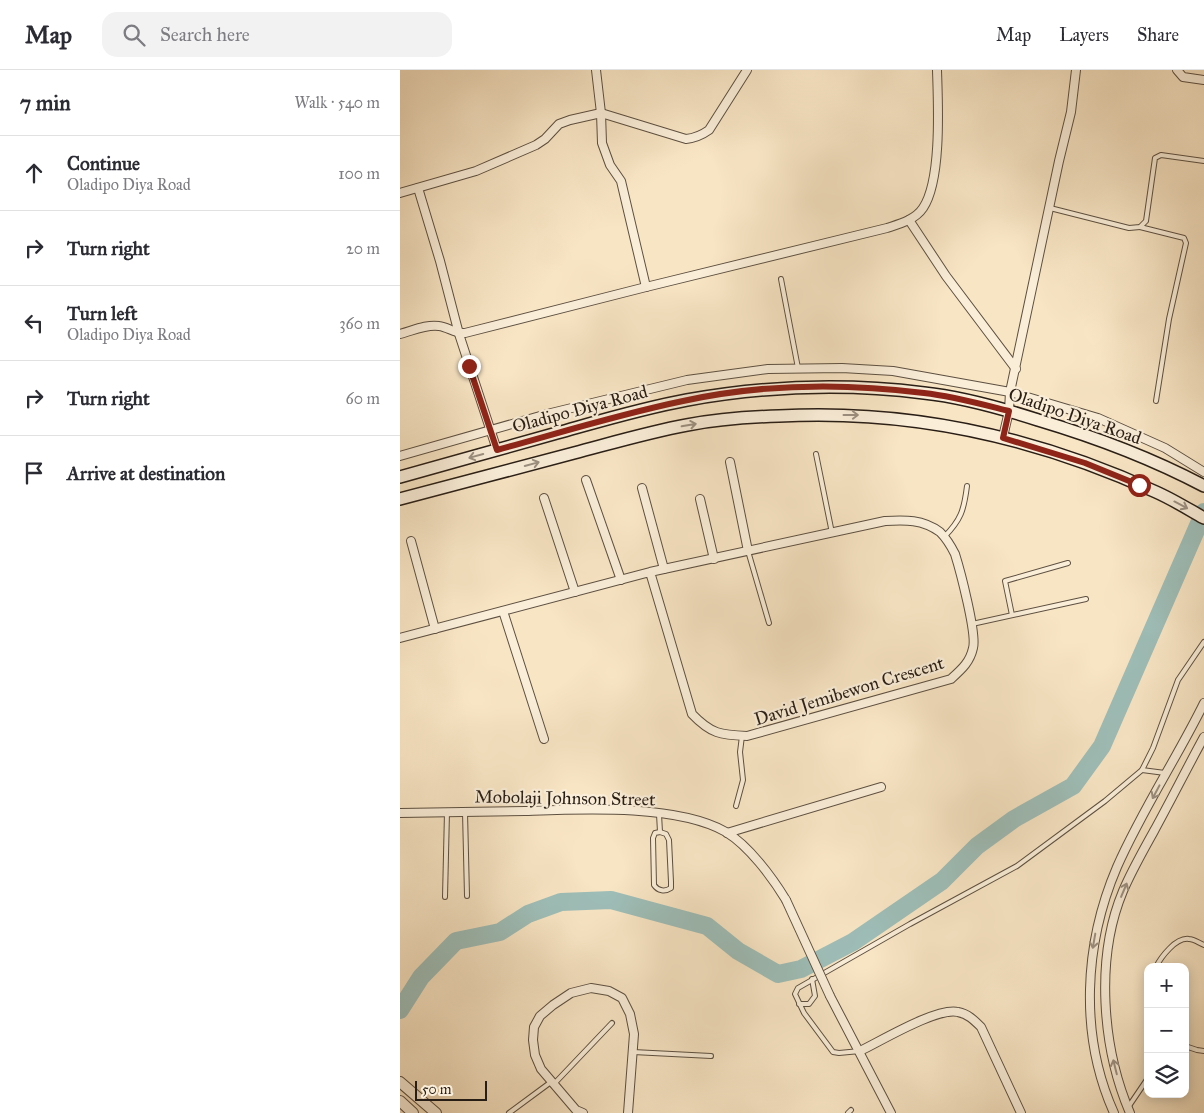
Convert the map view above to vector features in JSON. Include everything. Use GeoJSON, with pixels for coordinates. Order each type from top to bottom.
{"type":"FeatureCollection","features":[{"type":"Feature","properties":{"kind":"main road","name":"Oladipo Diya Road"},"geometry":{"type":"LineString","coordinates":[[400,477],[634,412],[685,400],[752,391],[863,387],[926,393],[1009,411],[1094,437],[1170,468],[1204,486]]}},
{"type":"Feature","properties":{"kind":"main road"},"geometry":{"type":"LineString","coordinates":[[400,499],[642,435],[688,425],[745,418],[800,415],[862,415],[924,421],[985,432],[1085,463],[1157,492],[1204,518]]}},
{"type":"Feature","properties":{"kind":"street"},"geometry":{"type":"LineString","coordinates":[[596,70],[602,143],[610,165],[620,181],[646,287]]}},
{"type":"Feature","properties":{"kind":"street"},"geometry":{"type":"LineString","coordinates":[[400,193],[476,171],[536,145],[545,139],[559,124],[601,113],[686,139],[694,138],[709,130],[747,70]]}},
{"type":"Feature","properties":{"kind":"street"},"geometry":{"type":"LineString","coordinates":[[400,334],[429,326],[440,326],[459,334],[886,228],[909,220],[923,208],[933,184],[939,119],[936,70]]}},
{"type":"Feature","properties":{"kind":"street"},"geometry":{"type":"LineString","coordinates":[[1003,438],[1009,411],[1010,392],[1050,208],[1058,161],[1071,112],[1076,70]]}},
{"type":"Feature","properties":{"kind":"street"},"geometry":{"type":"LineString","coordinates":[[1177,70],[1183,77],[1204,80]]}},
{"type":"Feature","properties":{"kind":"street"},"geometry":{"type":"LineString","coordinates":[[418,188],[459,334],[497,450]]}},
{"type":"Feature","properties":{"kind":"street"},"geometry":{"type":"LineString","coordinates":[[909,220],[946,276],[1016,369]]}},
{"type":"Feature","properties":{"kind":"street"},"geometry":{"type":"LineString","coordinates":[[400,456],[640,390],[687,380],[758,370],[842,368],[893,371],[1010,392],[1098,418],[1165,448],[1204,472]]}},
{"type":"Feature","properties":{"kind":"street"},"geometry":{"type":"LineString","coordinates":[[730,462],[748,551]]}},
{"type":"Feature","properties":{"kind":"street"},"geometry":{"type":"LineString","coordinates":[[586,480],[621,580]]}},
{"type":"Feature","properties":{"kind":"street"},"geometry":{"type":"LineString","coordinates":[[642,488],[664,569]]}},
{"type":"Feature","properties":{"kind":"street"},"geometry":{"type":"LineString","coordinates":[[544,498],[575,592]]}},
{"type":"Feature","properties":{"kind":"street"},"geometry":{"type":"LineString","coordinates":[[700,499],[714,558]]}},
{"type":"Feature","properties":{"kind":"street","name":"David Jemibewon Crescent"},"geometry":{"type":"LineString","coordinates":[[400,638],[650,572],[885,521],[913,520],[928,525],[941,533],[954,553],[972,624],[974,646],[967,665],[952,679],[747,736],[726,735],[705,728],[692,714],[650,572]]}},
{"type":"Feature","properties":{"kind":"street"},"geometry":{"type":"LineString","coordinates":[[411,541],[435,629]]}},
{"type":"Feature","properties":{"kind":"street"},"geometry":{"type":"LineString","coordinates":[[503,610],[544,739]]}},
{"type":"Feature","properties":{"kind":"street"},"geometry":{"type":"LineString","coordinates":[[1114,1113],[1108,1099],[1096,1056],[1091,1022],[1090,982],[1094,942],[1104,903],[1117,866],[1204,703]]}},
{"type":"Feature","properties":{"kind":"street"},"geometry":{"type":"LineString","coordinates":[[1128,1110],[1113,1062],[1105,995],[1106,962],[1112,923],[1122,893],[1135,866],[1203,741],[1188,736]]}},
{"type":"Feature","properties":{"kind":"street"},"geometry":{"type":"LineString","coordinates":[[727,833],[881,787]]}},
{"type":"Feature","properties":{"kind":"street","name":"Mobolaji Johnson Street"},"geometry":{"type":"LineString","coordinates":[[400,813],[577,810],[659,813],[687,818],[727,833],[772,876],[786,900],[830,996],[860,1051]]}},
{"type":"Feature","properties":{"kind":"street"},"geometry":{"type":"LineString","coordinates":[[582,1113],[576,1110],[541,1069],[535,1055],[533,1040],[534,1027],[540,1016],[571,993],[591,988],[609,991],[622,998],[630,1014],[634,1034],[628,1113]]}},
{"type":"Feature","properties":{"kind":"street"},"geometry":{"type":"LineString","coordinates":[[890,1113],[860,1051],[928,1017],[944,1012],[958,1012],[970,1016],[981,1027],[1022,1113]]}},
{"type":"Feature","properties":{"kind":"street"},"geometry":{"type":"LineString","coordinates":[[404,1085],[436,1113]]}},
{"type":"Feature","properties":{"kind":"street"},"geometry":{"type":"LineString","coordinates":[[400,1101],[413,1113]]}},
{"type":"Feature","properties":{"kind":"lane"},"geometry":{"type":"LineString","coordinates":[[1140,227],[1146,221],[1155,158],[1161,155],[1204,161]]}},
{"type":"Feature","properties":{"kind":"lane"},"geometry":{"type":"LineString","coordinates":[[1050,208],[1129,228],[1140,227],[1184,238],[1186,243],[1169,319],[1156,401]]}},
{"type":"Feature","properties":{"kind":"lane"},"geometry":{"type":"LineString","coordinates":[[781,279],[798,368]]}},
{"type":"Feature","properties":{"kind":"lane"},"geometry":{"type":"LineString","coordinates":[[816,454],[832,533]]}},
{"type":"Feature","properties":{"kind":"lane"},"geometry":{"type":"LineString","coordinates":[[944,537],[957,524],[961,516],[967,486]]}},
{"type":"Feature","properties":{"kind":"lane"},"geometry":{"type":"LineString","coordinates":[[748,551],[769,624]]}},
{"type":"Feature","properties":{"kind":"lane"},"geometry":{"type":"LineString","coordinates":[[1012,615],[1005,581],[1068,563]]}},
{"type":"Feature","properties":{"kind":"lane"},"geometry":{"type":"LineString","coordinates":[[972,624],[1086,599]]}},
{"type":"Feature","properties":{"kind":"lane"},"geometry":{"type":"LineString","coordinates":[[860,1051],[833,1052],[799,1004],[795,994],[796,990],[1017,866],[1106,801],[1142,770],[1153,748],[1178,680],[1204,642]]}},
{"type":"Feature","properties":{"kind":"lane"},"geometry":{"type":"LineString","coordinates":[[736,806],[743,780],[740,752],[742,736]]}},
{"type":"Feature","properties":{"kind":"lane"},"geometry":{"type":"LineString","coordinates":[[1142,770],[1165,773]]}},
{"type":"Feature","properties":{"kind":"lane"},"geometry":{"type":"LineString","coordinates":[[445,897],[447,812]]}},
{"type":"Feature","properties":{"kind":"lane"},"geometry":{"type":"LineString","coordinates":[[465,812],[467,896]]}},
{"type":"Feature","properties":{"kind":"lane"},"geometry":{"type":"LineString","coordinates":[[659,813],[660,832]]}},
{"type":"Feature","properties":{"kind":"lane"},"geometry":{"type":"LineString","coordinates":[[660,832],[666,834],[669,840],[671,888],[667,890],[662,890],[654,885],[654,838],[656,833],[660,832]]}},
{"type":"Feature","properties":{"kind":"lane"},"geometry":{"type":"LineString","coordinates":[[1159,963],[1179,941],[1189,939],[1204,945]]}},
{"type":"Feature","properties":{"kind":"lane"},"geometry":{"type":"LineString","coordinates":[[799,1004],[809,1004],[815,996],[812,980]]}},
{"type":"Feature","properties":{"kind":"lane"},"geometry":{"type":"LineString","coordinates":[[509,1113],[552,1083],[612,1023]]}},
{"type":"Feature","properties":{"kind":"lane"},"geometry":{"type":"LineString","coordinates":[[1189,1047],[1204,1050]]}},
{"type":"Feature","properties":{"kind":"lane"},"geometry":{"type":"LineString","coordinates":[[633,1052],[711,1056]]}},
{"type":"Feature","properties":{"kind":"lane"},"geometry":{"type":"LineString","coordinates":[[1128,1110],[1144,1084]]}},
{"type":"Feature","properties":{"kind":"waterway"},"geometry":{"type":"LineString","coordinates":[[400,1010],[421,977],[456,941],[500,932],[528,914],[561,902],[611,900],[707,926],[738,951],[778,974],[801,969],[853,942],[942,881],[977,846],[1014,819],[1073,786],[1102,746],[1204,512]]}},
{"type":"Feature","properties":{"kind":"route"},"geometry":{"type":"LineString","coordinates":[[469,366],[497,450],[634,412],[685,400],[742,391],[863,387],[926,393],[1009,411],[1003,438],[1085,463],[1139,485]]}}]}
